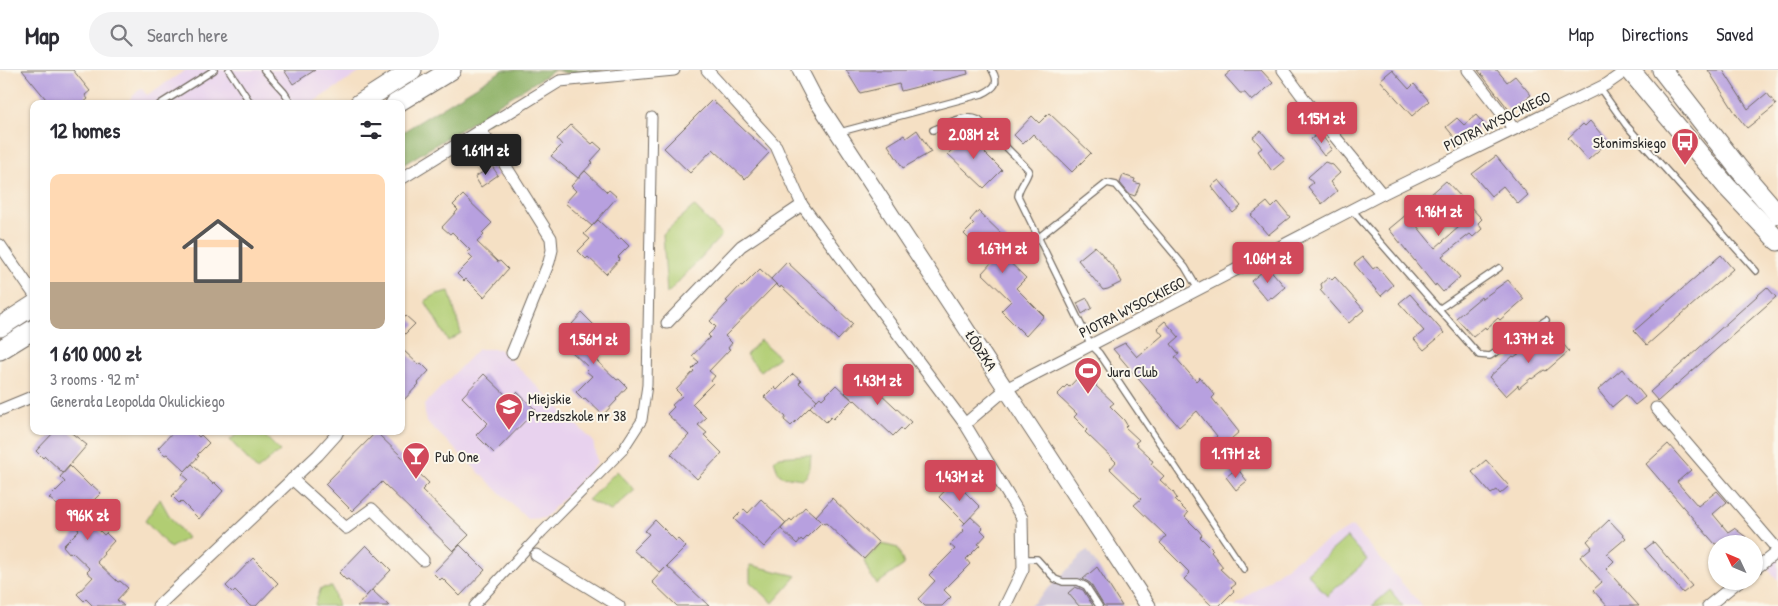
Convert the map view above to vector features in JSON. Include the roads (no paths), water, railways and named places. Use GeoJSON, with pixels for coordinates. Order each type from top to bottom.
{"type":"FeatureCollection","features":[{"type":"Feature","properties":{"kind":"main road"},"geometry":{"type":"LineString","coordinates":[[365,100],[412,70]]}},
{"type":"Feature","properties":{"kind":"main road"},"geometry":{"type":"LineString","coordinates":[[402,100],[451,70]]}},
{"type":"Feature","properties":{"kind":"main road"},"geometry":{"type":"LineString","coordinates":[[1628,70],[1727,186],[1778,241]]}},
{"type":"Feature","properties":{"kind":"main road"},"geometry":{"type":"LineString","coordinates":[[1662,70],[1739,169],[1778,214]]}},
{"type":"Feature","properties":{"kind":"main road"},"geometry":{"type":"LineString","coordinates":[[0,327],[30,308]]}},
{"type":"Feature","properties":{"kind":"main road"},"geometry":{"type":"LineString","coordinates":[[0,350],[30,331]]}},
{"type":"Feature","properties":{"kind":"street"},"geometry":{"type":"LineString","coordinates":[[405,176],[560,80],[641,71],[674,70]]}},
{"type":"Feature","properties":{"kind":"street"},"geometry":{"type":"LineString","coordinates":[[706,70],[776,146],[802,205],[965,424],[1022,518],[1024,570],[1005,606]]}},
{"type":"Feature","properties":{"kind":"street","name":"ŁÓDZKA"},"geometry":{"type":"LineString","coordinates":[[792,70],[813,95],[838,132],[1148,606]]}},
{"type":"Feature","properties":{"kind":"street","name":"ŁÓDZKA"},"geometry":{"type":"LineString","coordinates":[[800,70],[813,95]]}},
{"type":"Feature","properties":{"kind":"street"},"geometry":{"type":"LineString","coordinates":[[1283,70],[1308,104],[1382,194]]}},
{"type":"Feature","properties":{"kind":"street"},"geometry":{"type":"LineString","coordinates":[[1468,70],[1514,130]]}},
{"type":"Feature","properties":{"kind":"street","name":"PIOTRA WYSOCKIEGO"},"geometry":{"type":"LineString","coordinates":[[965,424],[1006,389],[1382,194],[1607,84],[1628,70]]}},
{"type":"Feature","properties":{"kind":"street"},"geometry":{"type":"LineString","coordinates":[[474,606],[544,530],[622,451],[642,420],[647,385],[652,117]]}},
{"type":"Feature","properties":{"kind":"street"},"geometry":{"type":"LineString","coordinates":[[479,130],[495,149],[552,244],[549,262],[512,353]]}},
{"type":"Feature","properties":{"kind":"street"},"geometry":{"type":"LineString","coordinates":[[667,323],[741,246],[802,205]]}},
{"type":"Feature","properties":{"kind":"street"},"geometry":{"type":"LineString","coordinates":[[0,245],[30,288]]}},
{"type":"Feature","properties":{"kind":"street"},"geometry":{"type":"LineString","coordinates":[[0,410],[30,398]]}},
{"type":"Feature","properties":{"kind":"street"},"geometry":{"type":"LineString","coordinates":[[1656,408],[1778,550],[1763,562]]}},
{"type":"Feature","properties":{"kind":"street"},"geometry":{"type":"LineString","coordinates":[[158,606],[292,480],[336,435]]}},
{"type":"Feature","properties":{"kind":"street"},"geometry":{"type":"LineString","coordinates":[[292,480],[346,528],[372,509],[423,560]]}},
{"type":"Feature","properties":{"kind":"street"},"geometry":{"type":"LineString","coordinates":[[536,555],[618,606]]}},
{"type":"Feature","properties":{"kind":"street"},"geometry":{"type":"LineString","coordinates":[[1708,606],[1728,590]]}},
{"type":"Feature","properties":{"kind":"lane"},"geometry":{"type":"LineString","coordinates":[[166,100],[214,70]]}},
{"type":"Feature","properties":{"kind":"lane"},"geometry":{"type":"LineString","coordinates":[[229,70],[248,100]]}},
{"type":"Feature","properties":{"kind":"lane"},"geometry":{"type":"LineString","coordinates":[[264,70],[286,100]]}},
{"type":"Feature","properties":{"kind":"lane"},"geometry":{"type":"LineString","coordinates":[[838,132],[982,94],[990,90],[997,81],[997,77],[992,70]]}},
{"type":"Feature","properties":{"kind":"lane"},"geometry":{"type":"LineString","coordinates":[[1599,87],[1626,124],[1756,271]]}},
{"type":"Feature","properties":{"kind":"lane"},"geometry":{"type":"LineString","coordinates":[[933,130],[966,117],[973,117],[980,120],[1028,170],[1028,176],[1019,190],[1018,196],[1091,345],[1099,353],[1244,569]]}},
{"type":"Feature","properties":{"kind":"lane"},"geometry":{"type":"LineString","coordinates":[[1038,238],[1107,183],[1116,185],[1185,267],[1198,289]]}},
{"type":"Feature","properties":{"kind":"lane"},"geometry":{"type":"LineString","coordinates":[[1352,210],[1479,355],[1490,356],[1546,320]]}},
{"type":"Feature","properties":{"kind":"lane"},"geometry":{"type":"LineString","coordinates":[[1439,309],[1499,268]]}},
{"type":"Feature","properties":{"kind":"lane"},"geometry":{"type":"LineString","coordinates":[[1023,559],[1037,559],[1055,579],[1063,582],[1078,582],[1086,586],[1100,606]]}},
{"type":"Feature","properties":{"kind":"place","name":"Słonimskiego"},"geometry":{"type":"Point","coordinates":[1685,166]}},
{"type":"Feature","properties":{"kind":"place","name":"Jura Club"},"geometry":{"type":"Point","coordinates":[1088,395]}},
{"type":"Feature","properties":{"kind":"place","name":"Miejskie Przedszkole nr 38"},"geometry":{"type":"Point","coordinates":[509,431]}},
{"type":"Feature","properties":{"kind":"place","name":"Pub One"},"geometry":{"type":"Point","coordinates":[416,480]}}]}
